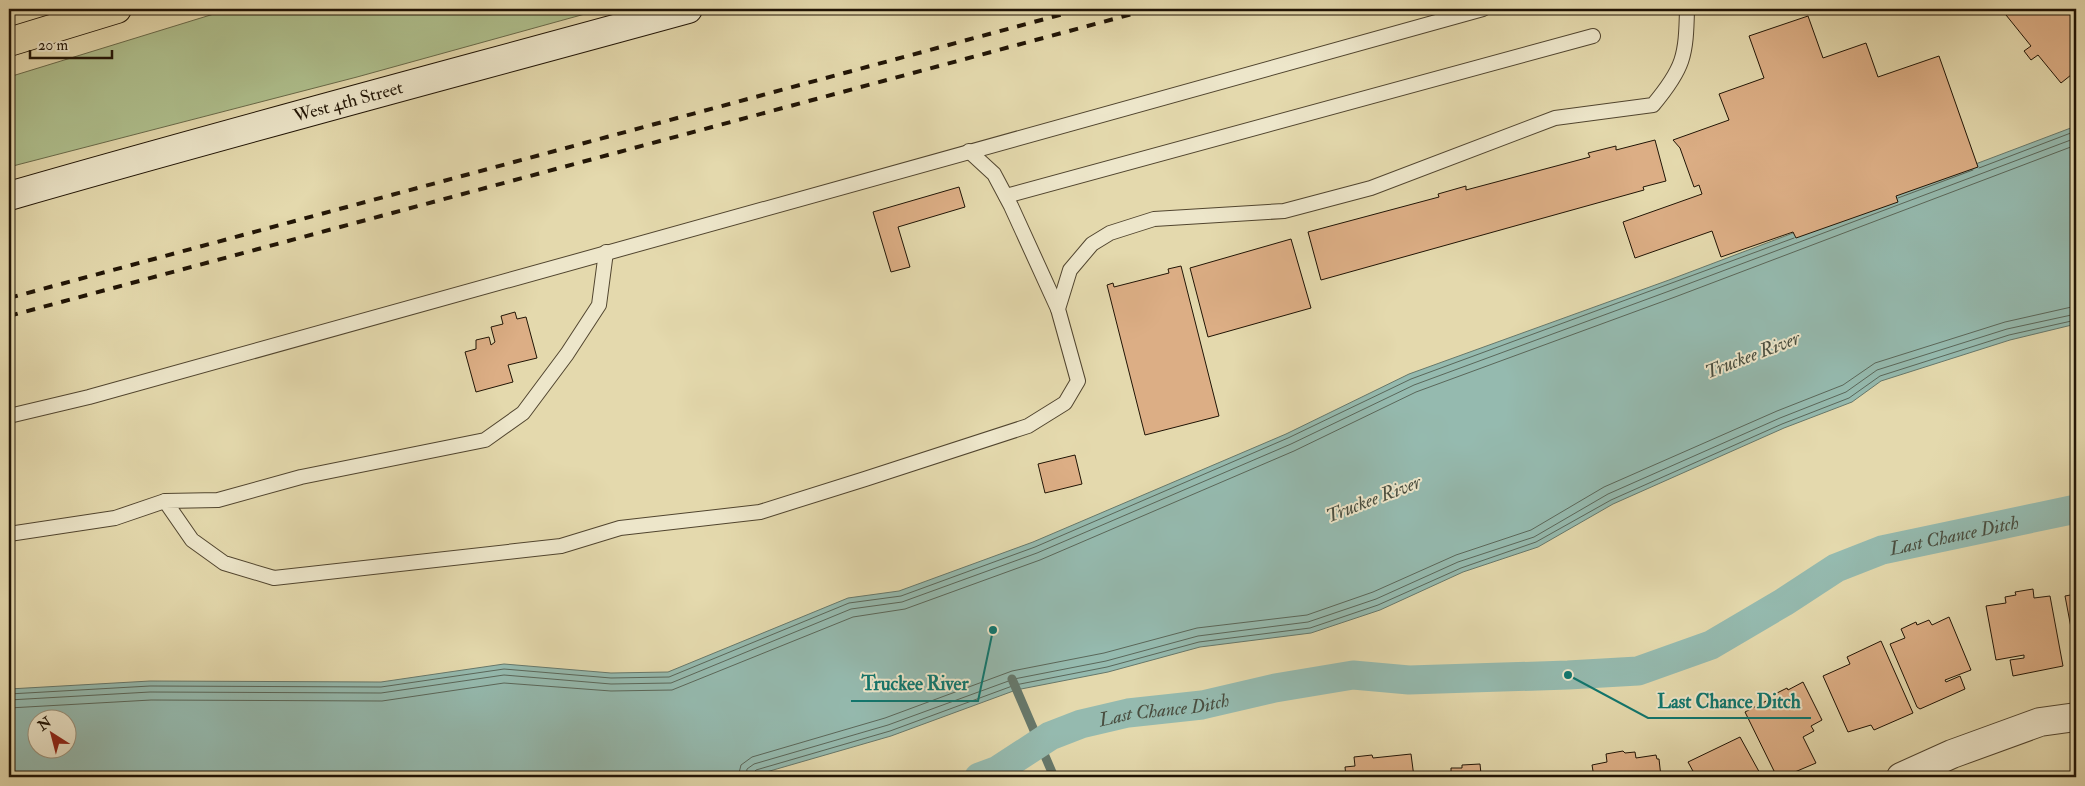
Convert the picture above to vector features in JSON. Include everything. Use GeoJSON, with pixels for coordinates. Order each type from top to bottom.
{"type":"FeatureCollection","features":[{"type":"Feature","properties":{"kind":"highway"},"geometry":{"type":"LineString","coordinates":[[9,42],[117,9]]}},
{"type":"Feature","properties":{"kind":"main road","name":"West 4th Street"},"geometry":{"type":"LineString","coordinates":[[9,196],[308,111],[688,9]]}},
{"type":"Feature","properties":{"kind":"main road"},"geometry":{"type":"LineString","coordinates":[[1900,777],[1931,771],[2040,722],[2076,717]]}},
{"type":"Feature","properties":{"kind":"lane"},"geometry":{"type":"LineString","coordinates":[[9,416],[89,397],[1483,9]]}},
{"type":"Feature","properties":{"kind":"lane"},"geometry":{"type":"LineString","coordinates":[[1058,310],[1070,270],[1092,244],[1110,233],[1154,219],[1284,211],[1371,188],[1556,118],[1653,105],[1676,74],[1686,46],[1687,9]]}},
{"type":"Feature","properties":{"kind":"lane"},"geometry":{"type":"LineString","coordinates":[[1006,196],[1593,36]]}},
{"type":"Feature","properties":{"kind":"lane"},"geometry":{"type":"LineString","coordinates":[[165,501],[192,540],[218,559],[224,563],[274,578],[561,546],[620,528],[760,512],[1028,426],[1065,402],[1078,381],[1058,310],[1006,196],[994,174],[969,151]]}},
{"type":"Feature","properties":{"kind":"lane"},"geometry":{"type":"LineString","coordinates":[[9,534],[115,518],[165,501],[218,500],[301,478],[485,440],[523,412],[567,354],[599,305],[606,252]]}},
{"type":"Feature","properties":{"kind":"green space"},"geometry":{"type":"Polygon","coordinates":[[[230,9],[603,9],[357,77],[9,167],[9,77],[230,9]]]}},
{"type":"Feature","properties":{"kind":"water"},"geometry":{"type":"Polygon","coordinates":[[[2076,126],[2076,324],[2010,340],[1881,381],[1852,402],[1784,428],[1613,504],[1538,547],[1463,572],[1380,610],[1311,633],[1200,647],[1108,672],[1016,690],[891,736],[749,777],[9,777],[9,689],[150,681],[381,682],[504,664],[611,673],[668,672],[848,598],[899,591],[1033,542],[1286,434],[1409,374],[1669,280],[2076,126]]]}},
{"type":"Feature","properties":{"kind":"building"},"geometry":{"type":"Polygon","coordinates":[[[2014,9],[2076,9],[2076,71],[2061,83],[2038,55],[2031,60],[2024,51],[2031,46],[2006,15],[2014,9]]]}},
{"type":"Feature","properties":{"kind":"building"},"geometry":{"type":"Polygon","coordinates":[[[1808,16],[1823,58],[1866,43],[1878,77],[1939,56],[1978,167],[1896,196],[1898,202],[1796,238],[1793,232],[1721,257],[1712,231],[1635,258],[1623,222],[1702,194],[1699,185],[1694,187],[1680,148],[1673,140],[1729,120],[1719,94],[1764,78],[1749,36],[1808,16]]]}},
{"type":"Feature","properties":{"kind":"building"},"geometry":{"type":"Polygon","coordinates":[[[1655,140],[1666,181],[1643,187],[1644,190],[1321,280],[1308,232],[1439,197],[1438,194],[1466,186],[1466,190],[1590,157],[1588,153],[1616,146],[1616,150],[1655,140]]]}},
{"type":"Feature","properties":{"kind":"building"},"geometry":{"type":"Polygon","coordinates":[[[959,187],[965,207],[898,227],[910,267],[891,272],[873,212],[959,187]]]}},
{"type":"Feature","properties":{"kind":"building"},"geometry":{"type":"Polygon","coordinates":[[[1291,239],[1311,308],[1208,337],[1190,268],[1291,239]]]}},
{"type":"Feature","properties":{"kind":"building"},"geometry":{"type":"Polygon","coordinates":[[[1181,266],[1219,416],[1145,435],[1107,285],[1113,283],[1114,287],[1169,273],[1168,269],[1181,266]]]}},
{"type":"Feature","properties":{"kind":"building"},"geometry":{"type":"Polygon","coordinates":[[[515,312],[517,319],[526,317],[537,358],[508,365],[513,382],[476,392],[465,352],[476,349],[476,340],[489,337],[491,345],[495,342],[491,327],[503,324],[501,316],[515,312]]]}},
{"type":"Feature","properties":{"kind":"building"},"geometry":{"type":"Polygon","coordinates":[[[1075,455],[1082,484],[1045,493],[1038,464],[1075,455]]]}},
{"type":"Feature","properties":{"kind":"building"},"geometry":{"type":"Polygon","coordinates":[[[2033,589],[2034,598],[2050,596],[2063,666],[2013,676],[2010,660],[2024,658],[2024,655],[1996,660],[1986,606],[2006,603],[2005,597],[2016,595],[2015,592],[2033,589]]]}},
{"type":"Feature","properties":{"kind":"building"},"geometry":{"type":"Polygon","coordinates":[[[2076,594],[2076,654],[2065,596],[2076,594]]]}},
{"type":"Feature","properties":{"kind":"building"},"geometry":{"type":"Polygon","coordinates":[[[1949,617],[1971,670],[1945,680],[1946,682],[1960,676],[1965,689],[1920,709],[1917,707],[1890,644],[1905,638],[1901,629],[1916,622],[1917,625],[1929,620],[1932,625],[1949,617]]]}},
{"type":"Feature","properties":{"kind":"building"},"geometry":{"type":"Polygon","coordinates":[[[1881,641],[1913,713],[1874,730],[1871,725],[1848,732],[1823,676],[1850,664],[1847,657],[1881,641]]]}},
{"type":"Feature","properties":{"kind":"building"},"geometry":{"type":"Polygon","coordinates":[[[1803,682],[1822,720],[1811,726],[1814,731],[1803,737],[1816,763],[1783,777],[1777,777],[1745,712],[1774,697],[1773,695],[1803,682]]]}},
{"type":"Feature","properties":{"kind":"building"},"geometry":{"type":"Polygon","coordinates":[[[1740,737],[1762,777],[1686,777],[1694,773],[1688,762],[1740,737]]]}},
{"type":"Feature","properties":{"kind":"building"},"geometry":{"type":"Polygon","coordinates":[[[1623,751],[1625,753],[1635,752],[1636,758],[1656,755],[1657,759],[1659,759],[1661,777],[1594,777],[1592,765],[1607,762],[1606,754],[1623,751]]]}},
{"type":"Feature","properties":{"kind":"building"},"geometry":{"type":"Polygon","coordinates":[[[1411,754],[1414,777],[1346,777],[1345,767],[1355,766],[1354,757],[1372,755],[1373,758],[1411,754]]]}},
{"type":"Feature","properties":{"kind":"building"},"geometry":{"type":"Polygon","coordinates":[[[1480,764],[1481,774],[1496,773],[1496,777],[1432,777],[1451,775],[1451,768],[1462,768],[1462,765],[1480,764]]]}},
{"type":"Feature","properties":{"kind":"building"},"geometry":{"type":"Polygon","coordinates":[[[1580,772],[1580,777],[1559,777],[1558,775],[1580,772]]]}},
{"type":"Feature","properties":{"kind":"waterway","name":"Last Chance Ditch"},"geometry":{"type":"LineString","coordinates":[[979,777],[998,770],[1050,736],[1081,724],[1128,713],[1202,705],[1275,688],[1353,675],[1409,680],[1638,671],[1711,645],[1784,602],[1836,568],[1882,550],[2076,509]]}},
{"type":"Feature","properties":{"kind":"waterway"},"geometry":{"type":"LineString","coordinates":[[1012,679],[1054,777]]}},
{"type":"Feature","properties":{"kind":"railway"},"geometry":{"type":"LineString","coordinates":[[9,298],[1082,9]]}},
{"type":"Feature","properties":{"kind":"railway"},"geometry":{"type":"LineString","coordinates":[[9,316],[1151,9]]}},
{"type":"Feature","properties":{"kind":"place","name":"Truckee River"},"geometry":{"type":"Point","coordinates":[993,630]}},
{"type":"Feature","properties":{"kind":"place","name":"Last Chance Ditch"},"geometry":{"type":"Point","coordinates":[1568,675]}}]}
